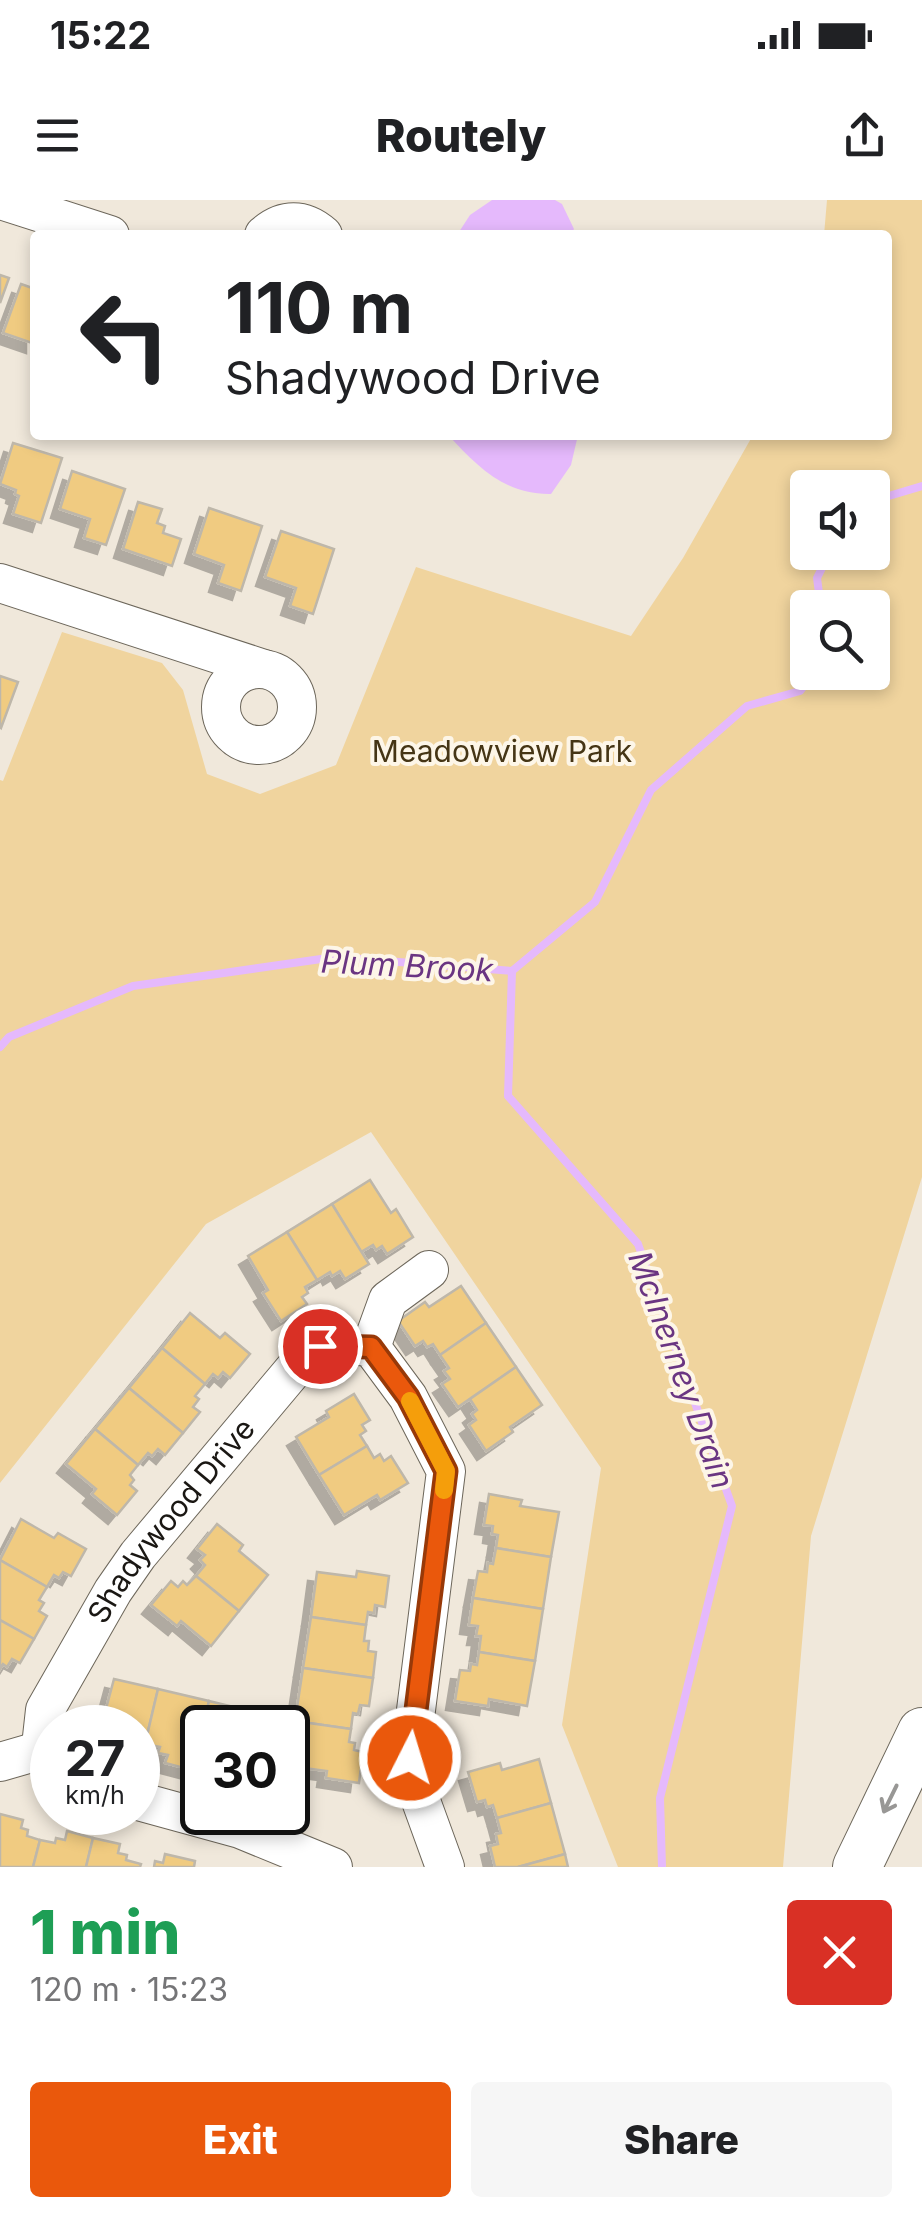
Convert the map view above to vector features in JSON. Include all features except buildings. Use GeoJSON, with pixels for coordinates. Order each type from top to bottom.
{"type":"FeatureCollection","features":[{"type":"Feature","properties":{"kind":"main road"},"geometry":{"type":"LineString","coordinates":[[857,1867],[922,1732]]}},
{"type":"Feature","properties":{"kind":"street"},"geometry":{"type":"LineString","coordinates":[[1,200],[94,230]]}},
{"type":"Feature","properties":{"kind":"street"},"geometry":{"type":"LineString","coordinates":[[270,230],[299,221],[316,230]]}},
{"type":"Feature","properties":{"kind":"street"},"geometry":{"type":"LineString","coordinates":[[0,584],[203,649],[276,673],[294,690],[296,715],[284,736],[260,746],[236,738],[222,717],[224,694],[203,649]]}},
{"type":"Feature","properties":{"kind":"street"},"geometry":{"type":"LineString","coordinates":[[224,694],[240,674],[264,669]]}},
{"type":"Feature","properties":{"kind":"street"},"geometry":{"type":"LineString","coordinates":[[428,1270],[388,1300],[371,1347],[408,1397],[446,1471],[410,1758],[432,1864]]}},
{"type":"Feature","properties":{"kind":"street","name":"Shadywood Drive"},"geometry":{"type":"LineString","coordinates":[[49,1705],[138,1554],[306,1355],[320,1346],[334,1344],[371,1347]]}},
{"type":"Feature","properties":{"kind":"street"},"geometry":{"type":"LineString","coordinates":[[0,1762],[30,1759]]}},
{"type":"Feature","properties":{"kind":"street"},"geometry":{"type":"LineString","coordinates":[[160,1807],[232,1826],[333,1867]]}},
{"type":"Feature","properties":{"kind":"green space","name":"Meadowview Park"},"geometry":{"type":"Polygon","coordinates":[[[827,200],[922,200],[922,1177],[811,1536],[783,1867],[618,1867],[562,1725],[601,1468],[371,1132],[206,1224],[0,1483],[0,780],[3,781],[62,632],[162,663],[183,690],[207,774],[260,794],[336,765],[416,567],[631,636],[683,558],[750,440],[892,440],[892,230],[824,230],[827,200]]]}},
{"type":"Feature","properties":{"kind":"shaded area"},"geometry":{"type":"Polygon","coordinates":[[[492,200],[555,200],[562,204],[574,229],[460,230],[470,215],[492,200]]]}},
{"type":"Feature","properties":{"kind":"shaded area"},"geometry":{"type":"Polygon","coordinates":[[[453,440],[577,440],[571,465],[551,494],[520,490],[482,468],[453,440]]]}},
{"type":"Feature","properties":{"kind":"waterway","name":"Plum Brook"},"geometry":{"type":"LineString","coordinates":[[890,496],[922,486]]}},
{"type":"Feature","properties":{"kind":"waterway","name":"Plum Brook"},"geometry":{"type":"LineString","coordinates":[[819,590],[817,578],[821,570]]}},
{"type":"Feature","properties":{"kind":"waterway","name":"Plum Brook"},"geometry":{"type":"LineString","coordinates":[[0,1047],[9,1037],[133,986],[335,957],[512,971],[595,902],[651,790],[747,706],[801,690]]}},
{"type":"Feature","properties":{"kind":"waterway","name":"McInerney Drain"},"geometry":{"type":"LineString","coordinates":[[512,971],[508,1096],[638,1244],[732,1506],[660,1798],[662,1867]]}},
{"type":"Feature","properties":{"kind":"slow traffic"},"geometry":{"type":"LineString","coordinates":[[410,1401],[446,1471],[444,1490]]}},
{"type":"Feature","properties":{"kind":"route"},"geometry":{"type":"LineString","coordinates":[[320,1346],[371,1347],[408,1397],[446,1471],[410,1758]]}}]}
